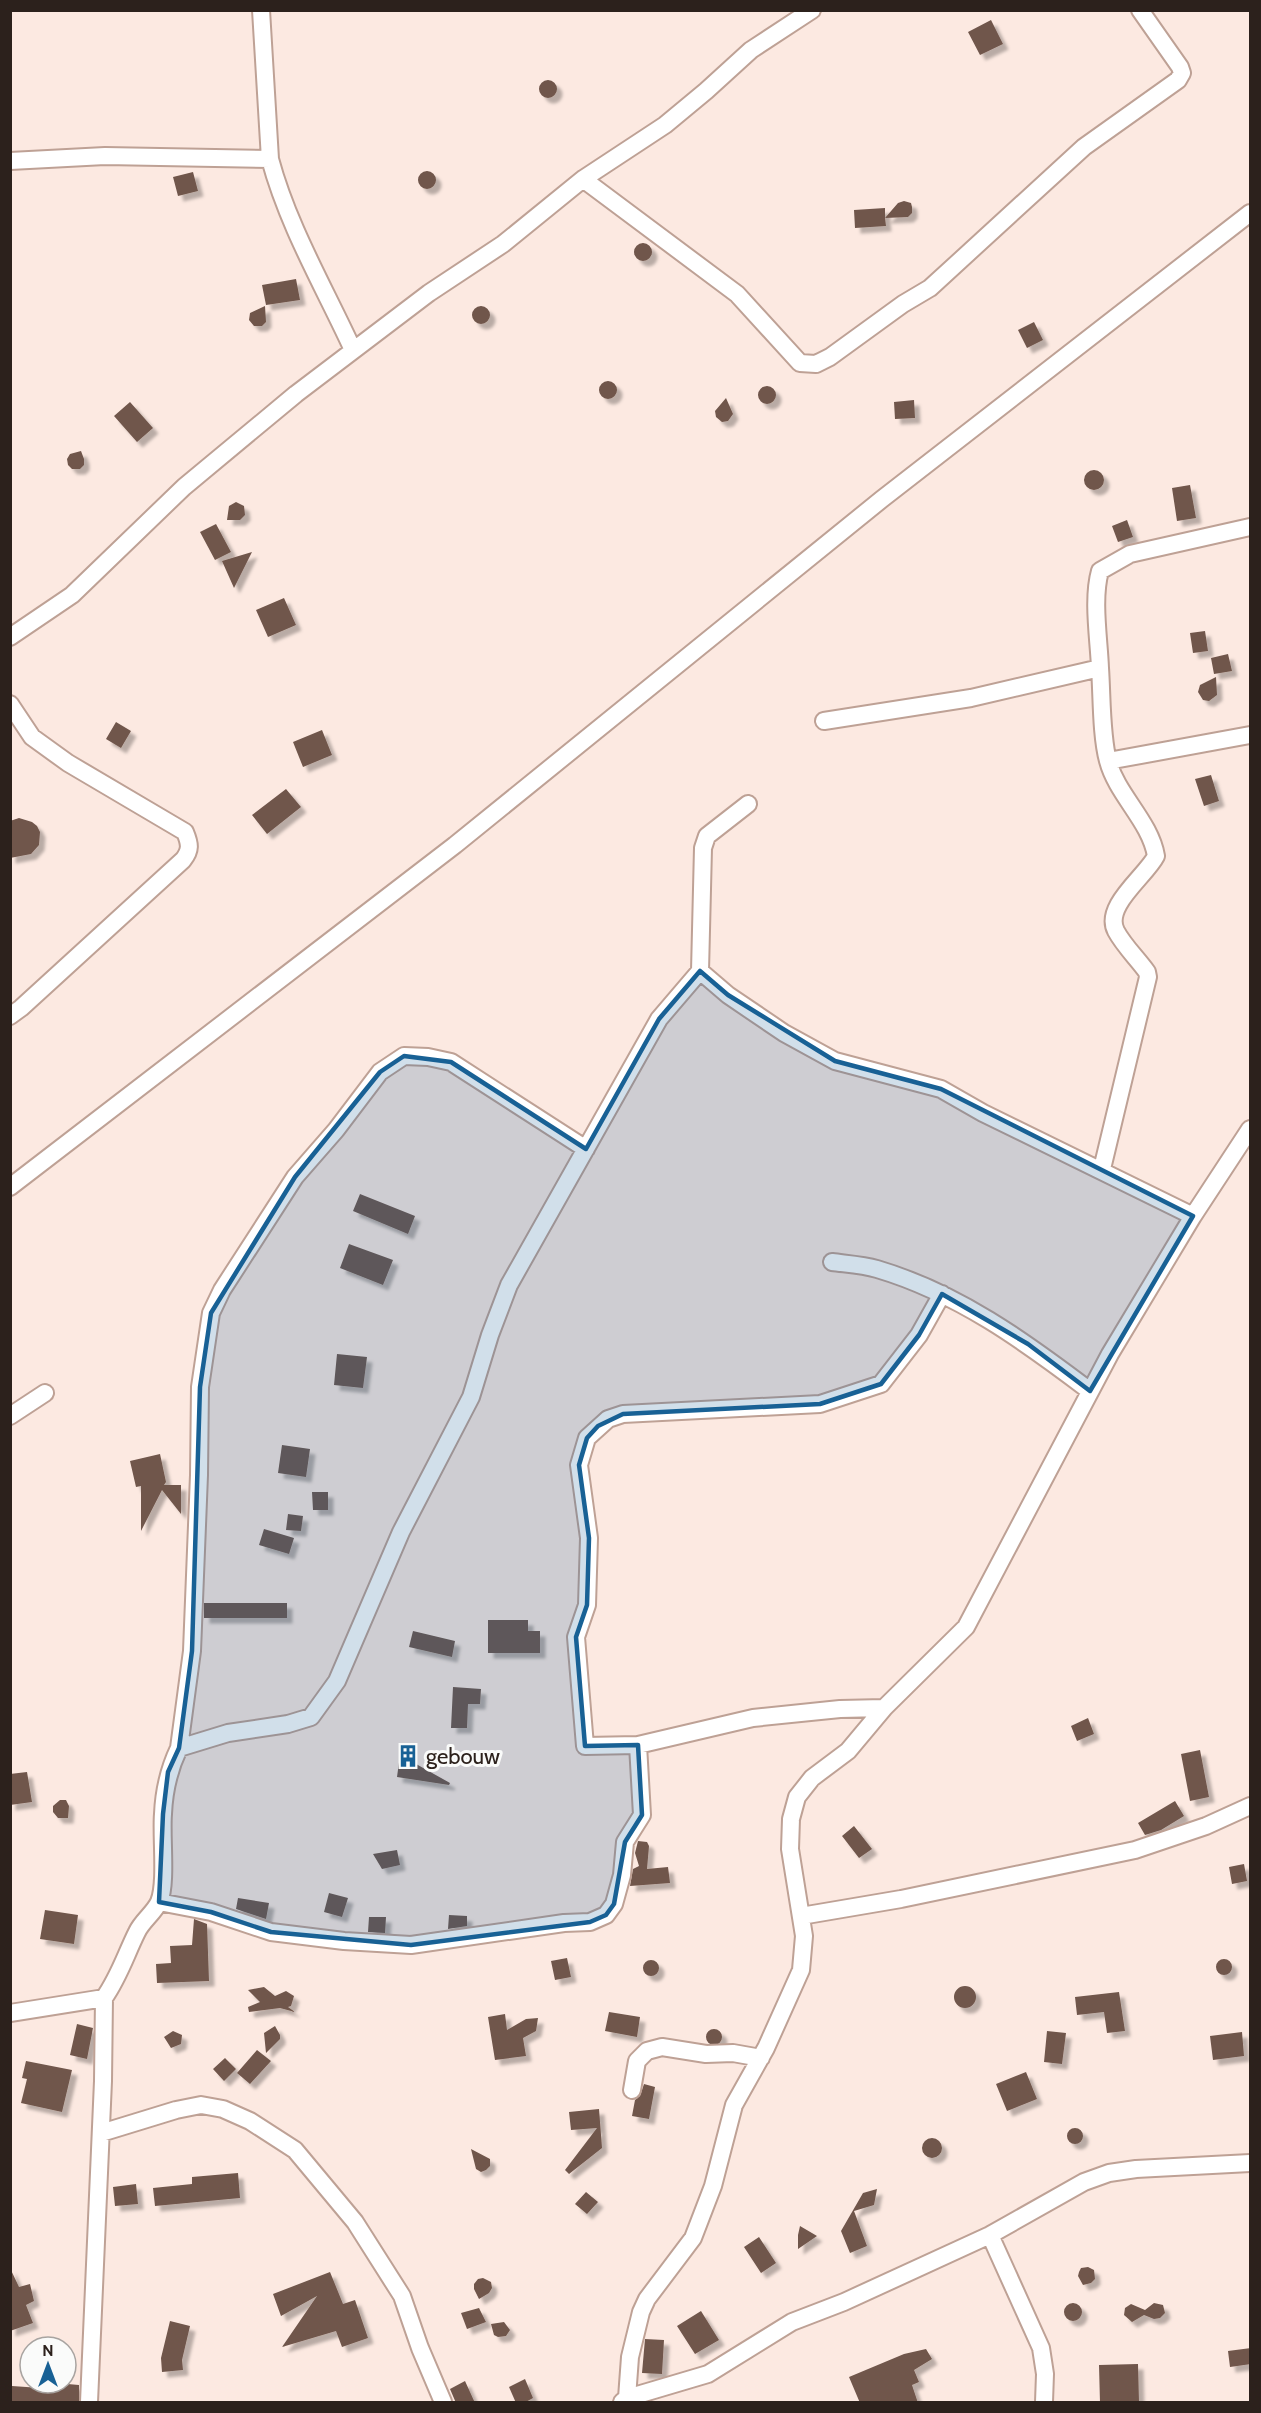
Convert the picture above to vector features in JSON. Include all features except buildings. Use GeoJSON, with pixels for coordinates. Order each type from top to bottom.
{"type":"FeatureCollection","features":[{"type":"Feature","properties":{"kind":"street"},"geometry":{"type":"LineString","coordinates":[[261,10],[270,159],[287,212],[353,350]]}},
{"type":"Feature","properties":{"kind":"street"},"geometry":{"type":"LineString","coordinates":[[10,637],[72,595],[184,487],[296,394],[451,277],[503,244],[583,179],[665,124],[706,92],[751,50],[812,10]]}},
{"type":"Feature","properties":{"kind":"street"},"geometry":{"type":"LineString","coordinates":[[583,179],[737,294],[800,363],[816,364],[830,357],[903,304],[930,288],[1084,147],[1178,80],[1182,73],[1180,67],[1140,10]]}},
{"type":"Feature","properties":{"kind":"street"},"geometry":{"type":"LineString","coordinates":[[10,161],[105,156],[270,159]]}},
{"type":"Feature","properties":{"kind":"street"},"geometry":{"type":"LineString","coordinates":[[10,1187],[455,845],[882,499],[1251,213]]}},
{"type":"Feature","properties":{"kind":"street"},"geometry":{"type":"LineString","coordinates":[[1102,1169],[1148,977],[1147,972],[1114,928],[1114,917],[1116,906],[1150,867],[1156,856],[1151,839],[1115,778],[1108,761],[1100,669],[1097,581],[1100,571],[1130,554],[1251,527]]}},
{"type":"Feature","properties":{"kind":"street"},"geometry":{"type":"LineString","coordinates":[[824,721],[971,698],[1100,669]]}},
{"type":"Feature","properties":{"kind":"street"},"geometry":{"type":"LineString","coordinates":[[10,704],[32,737],[68,764],[185,832],[189,842],[189,852],[183,860],[10,1016]]}},
{"type":"Feature","properties":{"kind":"street"},"geometry":{"type":"LineString","coordinates":[[1108,761],[1251,735]]}},
{"type":"Feature","properties":{"kind":"street"},"geometry":{"type":"LineString","coordinates":[[179,1748],[216,1735],[288,1724],[310,1717],[337,1681],[401,1532],[471,1397],[490,1335],[509,1285],[659,1019],[700,970],[703,849],[707,836],[748,804]]}},
{"type":"Feature","properties":{"kind":"street"},"geometry":{"type":"LineString","coordinates":[[700,970],[728,995],[784,1033],[835,1060],[941,1089],[983,1113],[1102,1169],[1193,1216]]}},
{"type":"Feature","properties":{"kind":"street"},"geometry":{"type":"LineString","coordinates":[[89,2403],[96,2291],[104,1998],[120,1972],[138,1929],[159,1902],[163,1866],[163,1814],[168,1772],[179,1748],[192,1651],[200,1387],[211,1313],[222,1290],[295,1177],[336,1130],[380,1072],[405,1056],[429,1057],[451,1062],[586,1149]]}},
{"type":"Feature","properties":{"kind":"street"},"geometry":{"type":"LineString","coordinates":[[1251,1129],[1246,1150],[1193,1216],[1110,1354],[966,1627],[885,1708],[848,1751],[812,1778],[797,1797],[791,1819],[790,1849],[804,1936],[801,1971],[784,2012],[734,2105],[713,2186],[693,2238],[647,2299],[641,2312],[630,2357],[624,2400],[708,2374],[792,2322],[844,2302],[990,2235],[1084,2182],[1109,2173],[1136,2169],[1251,2163]]}},
{"type":"Feature","properties":{"kind":"street"},"geometry":{"type":"LineString","coordinates":[[832,1262],[876,1269],[942,1293],[1028,1344],[1090,1391]]}},
{"type":"Feature","properties":{"kind":"street"},"geometry":{"type":"LineString","coordinates":[[885,1708],[840,1709],[753,1718],[638,1745],[585,1746],[576,1637],[587,1605],[589,1538],[579,1465],[587,1438],[608,1419],[623,1414],[820,1404],[882,1383],[919,1335],[942,1293]]}},
{"type":"Feature","properties":{"kind":"street"},"geometry":{"type":"LineString","coordinates":[[10,1416],[45,1393]]}},
{"type":"Feature","properties":{"kind":"street"},"geometry":{"type":"LineString","coordinates":[[159,1902],[211,1912],[271,1932],[344,1941],[411,1945],[564,1923],[590,1923],[606,1915],[614,1904],[622,1875],[625,1842],[642,1815],[638,1745]]}},
{"type":"Feature","properties":{"kind":"street"},"geometry":{"type":"LineString","coordinates":[[801,1916],[902,1899],[1135,1850],[1206,1826],[1251,1806]]}},
{"type":"Feature","properties":{"kind":"street"},"geometry":{"type":"LineString","coordinates":[[10,2013],[104,1998]]}},
{"type":"Feature","properties":{"kind":"street"},"geometry":{"type":"LineString","coordinates":[[632,2090],[637,2061],[647,2051],[662,2047],[706,2054],[733,2053],[761,2058]]}},
{"type":"Feature","properties":{"kind":"street"},"geometry":{"type":"LineString","coordinates":[[101,2133],[176,2110],[201,2105],[223,2109],[250,2121],[295,2150],[355,2222],[402,2296],[443,2403]]}},
{"type":"Feature","properties":{"kind":"street"},"geometry":{"type":"LineString","coordinates":[[990,2235],[1041,2348],[1045,2374],[1044,2403]]}},
{"type":"Feature","properties":{"kind":"highlighted area"},"geometry":{"type":"Polygon","coordinates":[[[700,971],[728,995],[835,1061],[941,1089],[1193,1216],[1090,1391],[1028,1344],[942,1294],[919,1335],[881,1384],[820,1404],[623,1414],[598,1426],[587,1438],[579,1465],[589,1538],[587,1605],[576,1637],[585,1746],[638,1745],[642,1815],[625,1842],[614,1904],[606,1915],[590,1922],[411,1945],[271,1932],[211,1912],[159,1902],[163,1814],[168,1772],[179,1748],[192,1651],[200,1387],[211,1313],[295,1177],[380,1072],[404,1056],[451,1062],[586,1149],[659,1019],[700,971]]]}},
{"type":"Feature","properties":{"kind":"place","name":"gebouw"},"geometry":{"type":"Point","coordinates":[408,1756]}}]}
